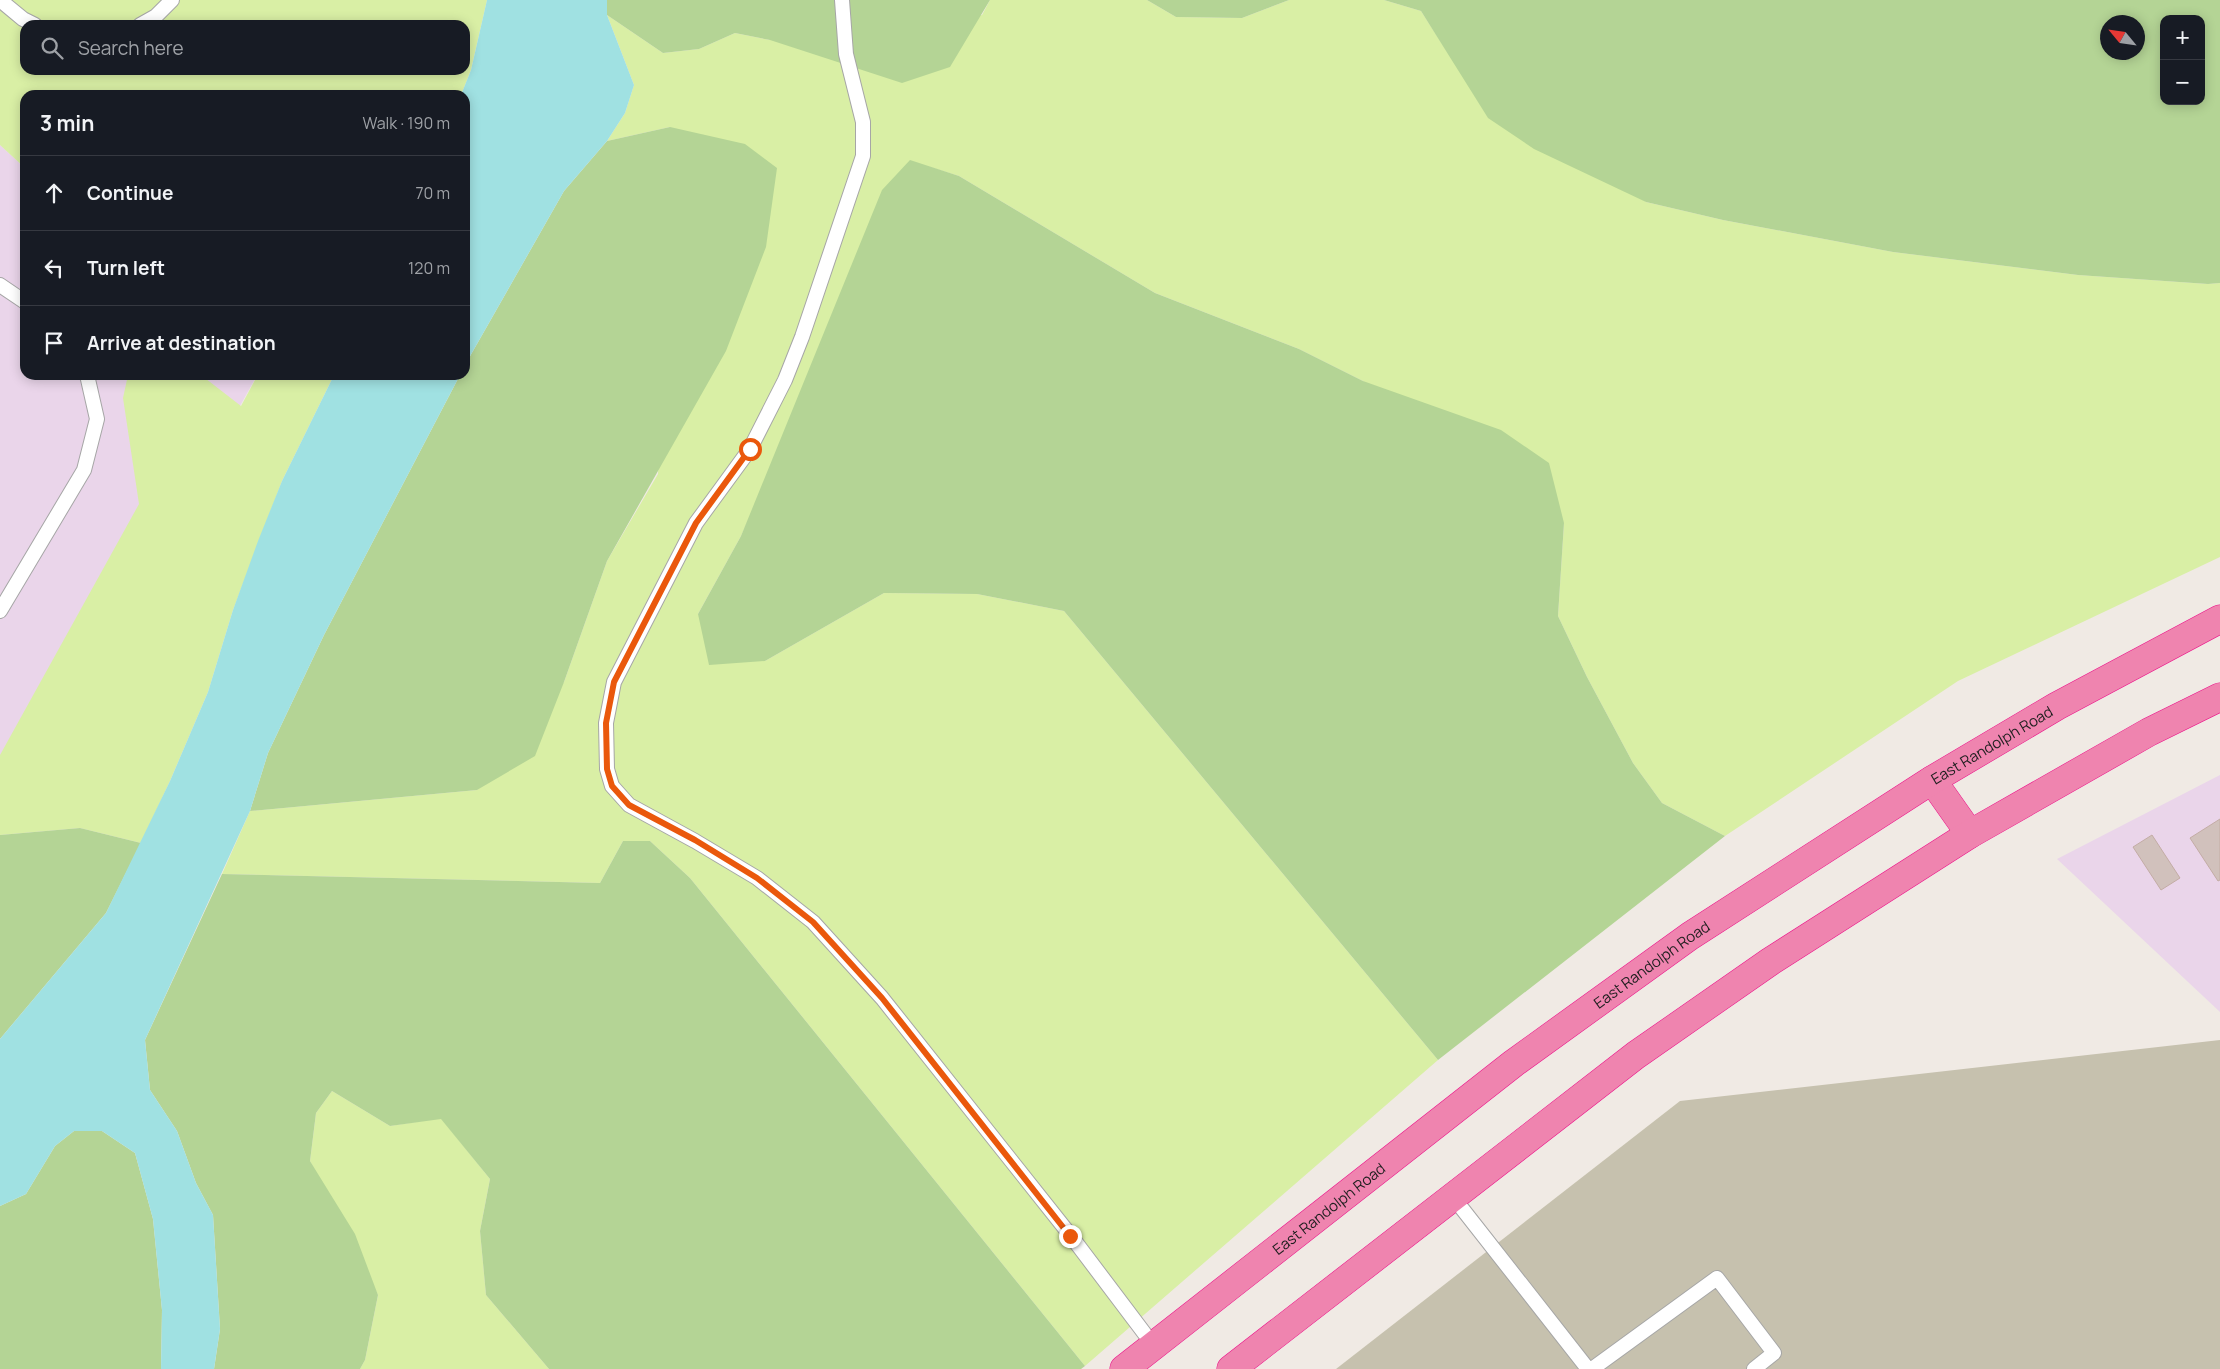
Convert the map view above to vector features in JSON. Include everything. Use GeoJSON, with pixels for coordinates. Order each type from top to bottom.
{"type":"FeatureCollection","features":[{"type":"Feature","properties":{"kind":"highway","name":"East Randolph Road"},"geometry":{"type":"LineString","coordinates":[[1124,1369],[1546,1040],[1690,936],[1932,780],[2057,706],[2220,619]]}},
{"type":"Feature","properties":{"kind":"highway"},"geometry":{"type":"LineString","coordinates":[[1231,1369],[1652,1044],[1771,961],[1970,834],[2149,732],[2220,697]]}},
{"type":"Feature","properties":{"kind":"highway"},"geometry":{"type":"LineString","coordinates":[[1932,780],[1970,834]]}},
{"type":"Feature","properties":{"kind":"lane"},"geometry":{"type":"LineString","coordinates":[[0,0],[25,20]]}},
{"type":"Feature","properties":{"kind":"lane"},"geometry":{"type":"LineString","coordinates":[[149,20],[156,16],[172,0]]}},
{"type":"Feature","properties":{"kind":"lane"},"geometry":{"type":"LineString","coordinates":[[842,0],[846,54],[863,122],[863,156],[802,337],[785,380],[750,449],[696,523],[614,682],[606,723],[607,769],[612,786],[629,805],[695,840],[757,878],[813,922],[882,998],[1070,1236],[1154,1346]]}},
{"type":"Feature","properties":{"kind":"lane"},"geometry":{"type":"LineString","coordinates":[[0,285],[20,299]]}},
{"type":"Feature","properties":{"kind":"lane"},"geometry":{"type":"LineString","coordinates":[[0,610],[84,470],[97,419],[88,380]]}},
{"type":"Feature","properties":{"kind":"lane"},"geometry":{"type":"LineString","coordinates":[[1453,1197],[1588,1369]]}},
{"type":"Feature","properties":{"kind":"lane"},"geometry":{"type":"LineString","coordinates":[[1592,1369],[1717,1278],[1774,1353],[1754,1369]]}},
{"type":"Feature","properties":{"kind":"shaded area"},"geometry":{"type":"Polygon","coordinates":[[[0,145],[20,163],[20,380],[254,380],[0,836],[0,145]]]}},
{"type":"Feature","properties":{"kind":"shaded area"},"geometry":{"type":"Polygon","coordinates":[[[2220,775],[2220,1012],[2057,859],[2220,775]]]}},
{"type":"Feature","properties":{"kind":"shaded area"},"geometry":{"type":"Polygon","coordinates":[[[2220,1040],[2220,1369],[1336,1369],[1680,1101],[2220,1040]]]}},
{"type":"Feature","properties":{"kind":"green space"},"geometry":{"type":"Polygon","coordinates":[[[0,0],[487,0],[470,72],[470,20],[20,20],[20,75],[469,75],[463,90],[20,90],[20,163],[0,145],[0,0]]]}},
{"type":"Feature","properties":{"kind":"green space"},"geometry":{"type":"Polygon","coordinates":[[[607,0],[990,0],[950,67],[902,83],[770,40],[735,33],[699,49],[663,53],[607,15],[607,0]]]}},
{"type":"Feature","properties":{"kind":"green space"},"geometry":{"type":"Polygon","coordinates":[[[990,0],[1147,0],[1176,17],[1242,18],[1289,0],[1384,0],[1421,11],[1448,53],[1646,202],[1723,220],[1893,252],[2078,275],[2208,284],[2220,283],[2220,557],[1958,681],[1725,836],[1662,803],[1633,763],[1587,677],[1558,616],[1564,523],[1363,381],[1299,349],[1155,293],[959,176],[910,161],[741,536],[698,614],[765,661],[884,593],[977,594],[1064,611],[1438,1060],[1085,1366],[690,878],[650,841],[623,841],[600,883],[222,874],[250,811],[477,790],[564,682],[607,561],[658,474],[670,127],[607,141],[625,113],[634,85],[607,15],[663,53],[699,49],[735,33],[770,40],[982,15],[990,0]]]}},
{"type":"Feature","properties":{"kind":"green space"},"geometry":{"type":"Polygon","coordinates":[[[1147,0],[1289,0],[1242,18],[1176,17],[1147,0]]]}},
{"type":"Feature","properties":{"kind":"green space"},"geometry":{"type":"Polygon","coordinates":[[[1384,0],[2220,0],[2220,283],[2208,284],[2078,275],[1893,252],[1723,220],[1646,202],[1534,149],[1488,118],[1421,11],[1384,0]]]}},
{"type":"Feature","properties":{"kind":"green space"},"geometry":{"type":"Polygon","coordinates":[[[670,127],[745,144],[777,168],[766,247],[726,351],[607,561],[564,682],[535,756],[477,790],[250,811],[268,753],[324,635],[457,380],[470,380],[470,356],[564,191],[607,141],[670,127]]]}},
{"type":"Feature","properties":{"kind":"green space"},"geometry":{"type":"Polygon","coordinates":[[[910,160],[959,176],[1155,293],[1299,349],[1363,381],[1501,430],[1549,463],[1564,523],[1558,616],[1587,677],[1633,763],[1662,803],[1725,836],[1438,1060],[1064,611],[977,594],[884,593],[765,661],[709,665],[698,614],[741,536],[882,190],[910,160]]]}},
{"type":"Feature","properties":{"kind":"green space"},"geometry":{"type":"Polygon","coordinates":[[[127,380],[207,380],[241,406],[255,380],[332,380],[282,481],[233,610],[208,692],[141,843],[80,828],[0,835],[0,755],[139,504],[123,398],[127,380]]]}},
{"type":"Feature","properties":{"kind":"green space"},"geometry":{"type":"Polygon","coordinates":[[[80,828],[141,843],[106,913],[0,1039],[0,835],[80,828]]]}},
{"type":"Feature","properties":{"kind":"green space"},"geometry":{"type":"Polygon","coordinates":[[[623,841],[650,841],[690,878],[1085,1366],[1081,1369],[549,1369],[486,1295],[480,1231],[490,1179],[441,1119],[390,1126],[332,1091],[316,1113],[310,1161],[355,1234],[378,1295],[365,1360],[360,1369],[214,1369],[220,1329],[213,1215],[196,1183],[177,1131],[150,1090],[145,1040],[222,874],[600,883],[623,841]]]}},
{"type":"Feature","properties":{"kind":"green space"},"geometry":{"type":"Polygon","coordinates":[[[332,1091],[390,1126],[441,1118],[490,1179],[480,1231],[486,1295],[549,1369],[360,1369],[365,1360],[378,1295],[310,1161],[316,1113],[332,1091]]]}},
{"type":"Feature","properties":{"kind":"green space"},"geometry":{"type":"Polygon","coordinates":[[[74,1131],[102,1131],[135,1153],[153,1219],[162,1310],[161,1369],[0,1369],[0,1206],[26,1194],[55,1146],[74,1131]]]}},
{"type":"Feature","properties":{"kind":"water"},"geometry":{"type":"Polygon","coordinates":[[[487,0],[607,0],[607,15],[634,85],[625,113],[607,141],[564,191],[470,356],[470,90],[463,90],[471,70],[487,0]]]}},
{"type":"Feature","properties":{"kind":"water"},"geometry":{"type":"Polygon","coordinates":[[[332,380],[457,380],[324,635],[268,753],[250,811],[145,1040],[150,1090],[177,1131],[196,1183],[213,1215],[220,1329],[214,1369],[161,1369],[162,1310],[153,1219],[135,1153],[102,1131],[74,1131],[55,1146],[26,1194],[0,1206],[0,1039],[106,913],[170,781],[208,692],[233,610],[282,481],[332,380]]]}},
{"type":"Feature","properties":{"kind":"building"},"geometry":{"type":"Polygon","coordinates":[[[2220,819],[2220,880],[2218,881],[2190,838],[2220,819]]]}},
{"type":"Feature","properties":{"kind":"building"},"geometry":{"type":"Polygon","coordinates":[[[2152,835],[2180,878],[2161,890],[2133,847],[2152,835]]]}},
{"type":"Feature","properties":{"kind":"route"},"geometry":{"type":"LineString","coordinates":[[750,449],[696,523],[614,682],[606,723],[607,769],[612,786],[629,805],[695,840],[757,878],[813,922],[882,998],[1070,1236]]}}]}
